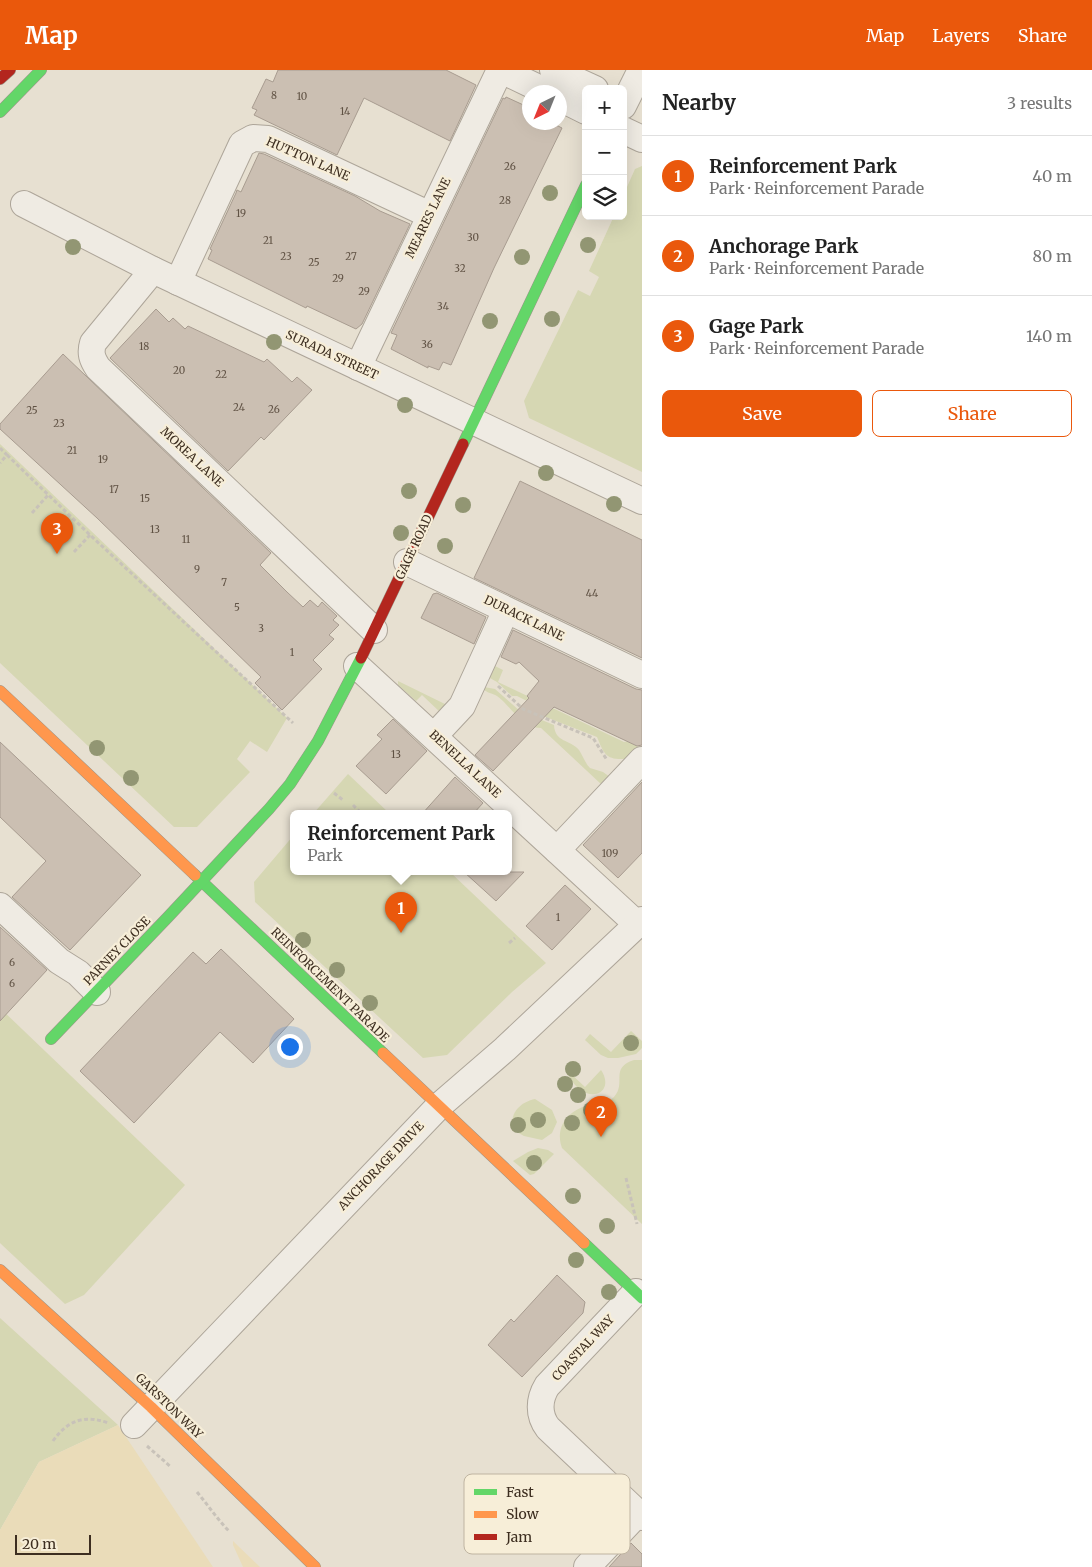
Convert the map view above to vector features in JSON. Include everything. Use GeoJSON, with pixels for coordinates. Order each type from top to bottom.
{"type":"FeatureCollection","features":[{"type":"Feature","properties":{"kind":"street"},"geometry":{"type":"LineString","coordinates":[[0,79],[10,70]]}},
{"type":"Feature","properties":{"kind":"street"},"geometry":{"type":"LineString","coordinates":[[0,112],[40,70]]}},
{"type":"Feature","properties":{"kind":"street"},"geometry":{"type":"LineString","coordinates":[[501,70],[533,85]]}},
{"type":"Feature","properties":{"kind":"street","name":"MEARES LANE"},"geometry":{"type":"LineString","coordinates":[[358,367],[501,70]]}},
{"type":"Feature","properties":{"kind":"street"},"geometry":{"type":"LineString","coordinates":[[553,70],[586,85]]}},
{"type":"Feature","properties":{"kind":"street"},"geometry":{"type":"LineString","coordinates":[[628,105],[641,70]]}},
{"type":"Feature","properties":{"kind":"street"},"geometry":{"type":"LineString","coordinates":[[567,102],[582,109]]}},
{"type":"Feature","properties":{"kind":"street"},"geometry":{"type":"LineString","coordinates":[[627,132],[642,139]]}},
{"type":"Feature","properties":{"kind":"street","name":"HUTTON LANE"},"geometry":{"type":"LineString","coordinates":[[178,282],[242,144],[252,138],[268,139],[430,215]]}},
{"type":"Feature","properties":{"kind":"street","name":"GAGE ROAD"},"geometry":{"type":"LineString","coordinates":[[201,882],[269,809],[300,770],[318,741],[357,666],[582,193]]}},
{"type":"Feature","properties":{"kind":"street","name":"SURADA STREET"},"geometry":{"type":"LineString","coordinates":[[24,204],[153,270],[642,501]]}},
{"type":"Feature","properties":{"kind":"street","name":"MOREA LANE"},"geometry":{"type":"LineString","coordinates":[[153,270],[93,343],[90,351],[93,360],[98,368],[374,630]]}},
{"type":"Feature","properties":{"kind":"street","name":"DURACK LANE"},"geometry":{"type":"LineString","coordinates":[[407,562],[642,675]]}},
{"type":"Feature","properties":{"kind":"street"},"geometry":{"type":"LineString","coordinates":[[434,736],[462,706],[506,610]]}},
{"type":"Feature","properties":{"kind":"street","name":"BENELLA LANE"},"geometry":{"type":"LineString","coordinates":[[357,666],[557,850],[640,923]]}},
{"type":"Feature","properties":{"kind":"street","name":"REINFORCEMENT PARADE"},"geometry":{"type":"LineString","coordinates":[[0,691],[639,1295]]}},
{"type":"Feature","properties":{"kind":"street"},"geometry":{"type":"LineString","coordinates":[[557,850],[634,769]]}},
{"type":"Feature","properties":{"kind":"street","name":"PARNEY CLOSE"},"geometry":{"type":"LineString","coordinates":[[51,1039],[201,882]]}},
{"type":"Feature","properties":{"kind":"street"},"geometry":{"type":"LineString","coordinates":[[0,906],[59,961],[78,973],[97,992]]}},
{"type":"Feature","properties":{"kind":"street","name":"ANCHORAGE DRIVE"},"geometry":{"type":"LineString","coordinates":[[136,1426],[439,1106],[505,1049],[640,923]]}},
{"type":"Feature","properties":{"kind":"street","name":"GARSTON WAY"},"geometry":{"type":"LineString","coordinates":[[0,1270],[136,1426],[315,1567]]}},
{"type":"Feature","properties":{"kind":"street","name":"COASTAL WAY"},"geometry":{"type":"LineString","coordinates":[[597,1474],[548,1428],[541,1416],[542,1394],[547,1386],[639,1295]]}},
{"type":"Feature","properties":{"kind":"street","name":"COASTAL WAY"},"geometry":{"type":"LineString","coordinates":[[630,1506],[640,1515]]}},
{"type":"Feature","properties":{"kind":"street"},"geometry":{"type":"LineString","coordinates":[[630,1525],[640,1515]]}},
{"type":"Feature","properties":{"kind":"street"},"geometry":{"type":"LineString","coordinates":[[587,1567],[600,1554]]}},
{"type":"Feature","properties":{"kind":"path"},"geometry":{"type":"LineString","coordinates":[[0,448],[90,535],[293,723]]}},
{"type":"Feature","properties":{"kind":"path"},"geometry":{"type":"LineString","coordinates":[[0,463],[8,455]]}},
{"type":"Feature","properties":{"kind":"path"},"geometry":{"type":"LineString","coordinates":[[32,513],[49,495]]}},
{"type":"Feature","properties":{"kind":"path"},"geometry":{"type":"LineString","coordinates":[[74,552],[90,535]]}},
{"type":"Feature","properties":{"kind":"path"},"geometry":{"type":"LineString","coordinates":[[474,679],[493,683],[523,710],[592,738],[603,756],[634,769]]}},
{"type":"Feature","properties":{"kind":"path"},"geometry":{"type":"LineString","coordinates":[[334,793],[343,800]]}},
{"type":"Feature","properties":{"kind":"path"},"geometry":{"type":"LineString","coordinates":[[353,805],[358,810]]}},
{"type":"Feature","properties":{"kind":"path"},"geometry":{"type":"LineString","coordinates":[[509,943],[514,938]]}},
{"type":"Feature","properties":{"kind":"path"},"geometry":{"type":"LineString","coordinates":[[626,1178],[637,1224]]}},
{"type":"Feature","properties":{"kind":"path"},"geometry":{"type":"LineString","coordinates":[[53,1441],[61,1431],[73,1422],[96,1418],[136,1426],[174,1470]]}},
{"type":"Feature","properties":{"kind":"path"},"geometry":{"type":"LineString","coordinates":[[194,1488],[210,1506],[216,1518],[230,1531]]}},
{"type":"Feature","properties":{"kind":"green space"},"geometry":{"type":"Polygon","coordinates":[[[642,166],[642,472],[529,418],[524,401],[578,290],[590,296],[599,277],[589,271],[612,220],[627,220],[627,187],[635,169],[642,166]]]}},
{"type":"Feature","properties":{"kind":"green space"},"geometry":{"type":"Polygon","coordinates":[[[0,444],[287,718],[267,752],[250,741],[237,759],[250,772],[197,827],[174,827],[0,663],[0,444]]]}},
{"type":"Feature","properties":{"kind":"green space"},"geometry":{"type":"Polygon","coordinates":[[[493,665],[503,670],[498,682],[624,742],[635,740],[640,744],[625,759],[606,755],[597,737],[538,714],[535,705],[517,696],[512,696],[497,682],[488,677],[493,665]]]}},
{"type":"Feature","properties":{"kind":"green space"},"geometry":{"type":"Polygon","coordinates":[[[398,681],[449,706],[441,713],[422,695],[416,701],[398,685],[398,681]]]}},
{"type":"Feature","properties":{"kind":"green space"},"geometry":{"type":"Polygon","coordinates":[[[484,687],[495,689],[520,711],[554,725],[557,735],[579,750],[590,768],[603,772],[610,777],[602,785],[541,728],[528,725],[522,721],[497,696],[483,689],[484,687]]]}},
{"type":"Feature","properties":{"kind":"green space"},"geometry":{"type":"Polygon","coordinates":[[[348,774],[386,810],[316,810],[348,774]]]}},
{"type":"Feature","properties":{"kind":"green space"},"geometry":{"type":"Polygon","coordinates":[[[290,840],[290,875],[453,875],[546,963],[512,992],[447,1055],[423,1058],[255,902],[254,882],[290,840]]]}},
{"type":"Feature","properties":{"kind":"green space"},"geometry":{"type":"Polygon","coordinates":[[[0,1008],[185,1185],[84,1295],[65,1304],[0,1243],[0,1008]]]}},
{"type":"Feature","properties":{"kind":"green space"},"geometry":{"type":"Polygon","coordinates":[[[631,1031],[642,1041],[642,1048],[636,1054],[618,1058],[608,1058],[601,1055],[585,1040],[590,1034],[611,1052],[631,1031]]]}},
{"type":"Feature","properties":{"kind":"green space"},"geometry":{"type":"Polygon","coordinates":[[[634,1060],[642,1060],[642,1224],[562,1148],[560,1140],[562,1125],[571,1114],[584,1106],[606,1101],[614,1097],[618,1092],[622,1067],[634,1060]]]}},
{"type":"Feature","properties":{"kind":"green space"},"geometry":{"type":"Polygon","coordinates":[[[601,1070],[605,1078],[605,1085],[602,1091],[597,1094],[583,1092],[569,1076],[569,1072],[585,1087],[601,1070]]]}},
{"type":"Feature","properties":{"kind":"green space"},"geometry":{"type":"Polygon","coordinates":[[[535,1099],[552,1110],[557,1122],[552,1133],[542,1140],[524,1136],[515,1131],[512,1124],[512,1119],[519,1107],[535,1099]]]}},
{"type":"Feature","properties":{"kind":"green space"},"geometry":{"type":"Polygon","coordinates":[[[538,1148],[548,1150],[554,1154],[534,1174],[530,1175],[513,1161],[528,1152],[538,1148]]]}},
{"type":"Feature","properties":{"kind":"green space"},"geometry":{"type":"Polygon","coordinates":[[[0,1318],[118,1425],[39,1462],[0,1530],[0,1318]]]}},
{"type":"Feature","properties":{"kind":"sand"},"geometry":{"type":"Polygon","coordinates":[[[118,1425],[213,1567],[0,1567],[0,1530],[39,1462],[118,1425]]]}},
{"type":"Feature","properties":{"kind":"sand"},"geometry":{"type":"Polygon","coordinates":[[[233,1541],[260,1567],[243,1567],[233,1541]]]}},
{"type":"Feature","properties":{"kind":"building"},"geometry":{"type":"Polygon","coordinates":[[[278,70],[446,70],[476,85],[450,141],[364,98],[337,155],[254,115],[257,110],[252,108],[266,79],[273,82],[278,70]]]}},
{"type":"Feature","properties":{"kind":"building"},"geometry":{"type":"Polygon","coordinates":[[[506,97],[522,104],[522,130],[561,130],[494,268],[451,365],[443,362],[439,370],[428,366],[428,368],[391,349],[397,335],[391,333],[503,98],[505,99],[506,97]]]}},
{"type":"Feature","properties":{"kind":"building"},"geometry":{"type":"Polygon","coordinates":[[[259,153],[355,196],[380,211],[410,224],[362,324],[356,329],[307,306],[306,308],[208,259],[212,250],[210,249],[237,190],[241,192],[259,153]]]}},
{"type":"Feature","properties":{"kind":"building"},"geometry":{"type":"Polygon","coordinates":[[[156,309],[169,322],[173,318],[185,329],[188,326],[264,362],[267,359],[292,382],[297,377],[312,390],[264,440],[261,437],[228,471],[110,358],[156,309]]]}},
{"type":"Feature","properties":{"kind":"building"},"geometry":{"type":"Polygon","coordinates":[[[63,354],[271,553],[260,565],[287,592],[303,607],[310,600],[318,607],[322,602],[337,616],[333,620],[339,625],[329,635],[334,639],[313,660],[322,669],[282,710],[255,683],[261,677],[97,518],[0,429],[0,424],[63,354]]]}},
{"type":"Feature","properties":{"kind":"building"},"geometry":{"type":"Polygon","coordinates":[[[520,481],[642,540],[642,658],[474,578],[520,481]]]}},
{"type":"Feature","properties":{"kind":"building"},"geometry":{"type":"Polygon","coordinates":[[[437,593],[486,617],[474,644],[421,618],[433,594],[437,593]]]}},
{"type":"Feature","properties":{"kind":"building"},"geometry":{"type":"Polygon","coordinates":[[[513,630],[636,689],[642,690],[642,745],[637,746],[554,707],[493,771],[475,755],[529,698],[527,696],[539,681],[519,662],[516,664],[501,657],[513,630]]]}},
{"type":"Feature","properties":{"kind":"building"},"geometry":{"type":"Polygon","coordinates":[[[393,719],[427,751],[386,794],[356,766],[382,739],[377,735],[393,719]]]}},
{"type":"Feature","properties":{"kind":"building"},"geometry":{"type":"Polygon","coordinates":[[[0,742],[141,875],[70,950],[12,897],[46,861],[0,817],[0,742]]]}},
{"type":"Feature","properties":{"kind":"building"},"geometry":{"type":"Polygon","coordinates":[[[455,777],[483,803],[477,810],[426,810],[455,777]]]}},
{"type":"Feature","properties":{"kind":"building"},"geometry":{"type":"Polygon","coordinates":[[[642,782],[642,853],[618,878],[583,845],[642,782]]]}},
{"type":"Feature","properties":{"kind":"building"},"geometry":{"type":"Polygon","coordinates":[[[512,872],[524,872],[496,901],[467,875],[512,875],[512,872]]]}},
{"type":"Feature","properties":{"kind":"building"},"geometry":{"type":"Polygon","coordinates":[[[565,885],[591,909],[552,950],[526,926],[565,885]]]}},
{"type":"Feature","properties":{"kind":"building"},"geometry":{"type":"Polygon","coordinates":[[[0,927],[47,970],[0,1021],[0,927]]]}},
{"type":"Feature","properties":{"kind":"building"},"geometry":{"type":"Polygon","coordinates":[[[221,949],[294,1019],[253,1063],[220,1032],[134,1123],[80,1071],[193,952],[206,964],[221,949]]]}},
{"type":"Feature","properties":{"kind":"building"},"geometry":{"type":"Polygon","coordinates":[[[557,1275],[585,1302],[583,1313],[522,1377],[488,1345],[511,1319],[514,1322],[557,1275]]]}},
{"type":"Feature","properties":{"kind":"building"},"geometry":{"type":"Polygon","coordinates":[[[630,1544],[642,1554],[642,1567],[609,1567],[621,1554],[630,1554],[630,1544]]]}},
{"type":"Feature","properties":{"kind":"traffic: fast"},"geometry":{"type":"LineString","coordinates":[[0,112],[41,70]]}},
{"type":"Feature","properties":{"kind":"traffic: fast"},"geometry":{"type":"LineString","coordinates":[[463,444],[582,193]]}},
{"type":"Feature","properties":{"kind":"traffic: fast"},"geometry":{"type":"LineString","coordinates":[[51,1039],[168,917],[290,784],[318,741],[361,658]]}},
{"type":"Feature","properties":{"kind":"traffic: fast"},"geometry":{"type":"LineString","coordinates":[[195,875],[383,1053]]}},
{"type":"Feature","properties":{"kind":"traffic: fast"},"geometry":{"type":"LineString","coordinates":[[584,1243],[642,1298]]}},
{"type":"Feature","properties":{"kind":"traffic: slow"},"geometry":{"type":"LineString","coordinates":[[0,691],[195,875]]}},
{"type":"Feature","properties":{"kind":"traffic: slow"},"geometry":{"type":"LineString","coordinates":[[383,1053],[584,1243]]}},
{"type":"Feature","properties":{"kind":"traffic: slow"},"geometry":{"type":"LineString","coordinates":[[0,1270],[151,1407],[315,1567]]}},
{"type":"Feature","properties":{"kind":"traffic: jam"},"geometry":{"type":"LineString","coordinates":[[0,79],[10,70]]}},
{"type":"Feature","properties":{"kind":"traffic: jam"},"geometry":{"type":"LineString","coordinates":[[361,658],[463,444]]}},
{"type":"Feature","properties":{"kind":"place","name":"Gage Park"},"geometry":{"type":"Point","coordinates":[57,554]}},
{"type":"Feature","properties":{"kind":"place","name":"Reinforcement Park"},"geometry":{"type":"Point","coordinates":[401,933]}},
{"type":"Feature","properties":{"kind":"place","name":"Anchorage Park"},"geometry":{"type":"Point","coordinates":[601,1137]}}]}
